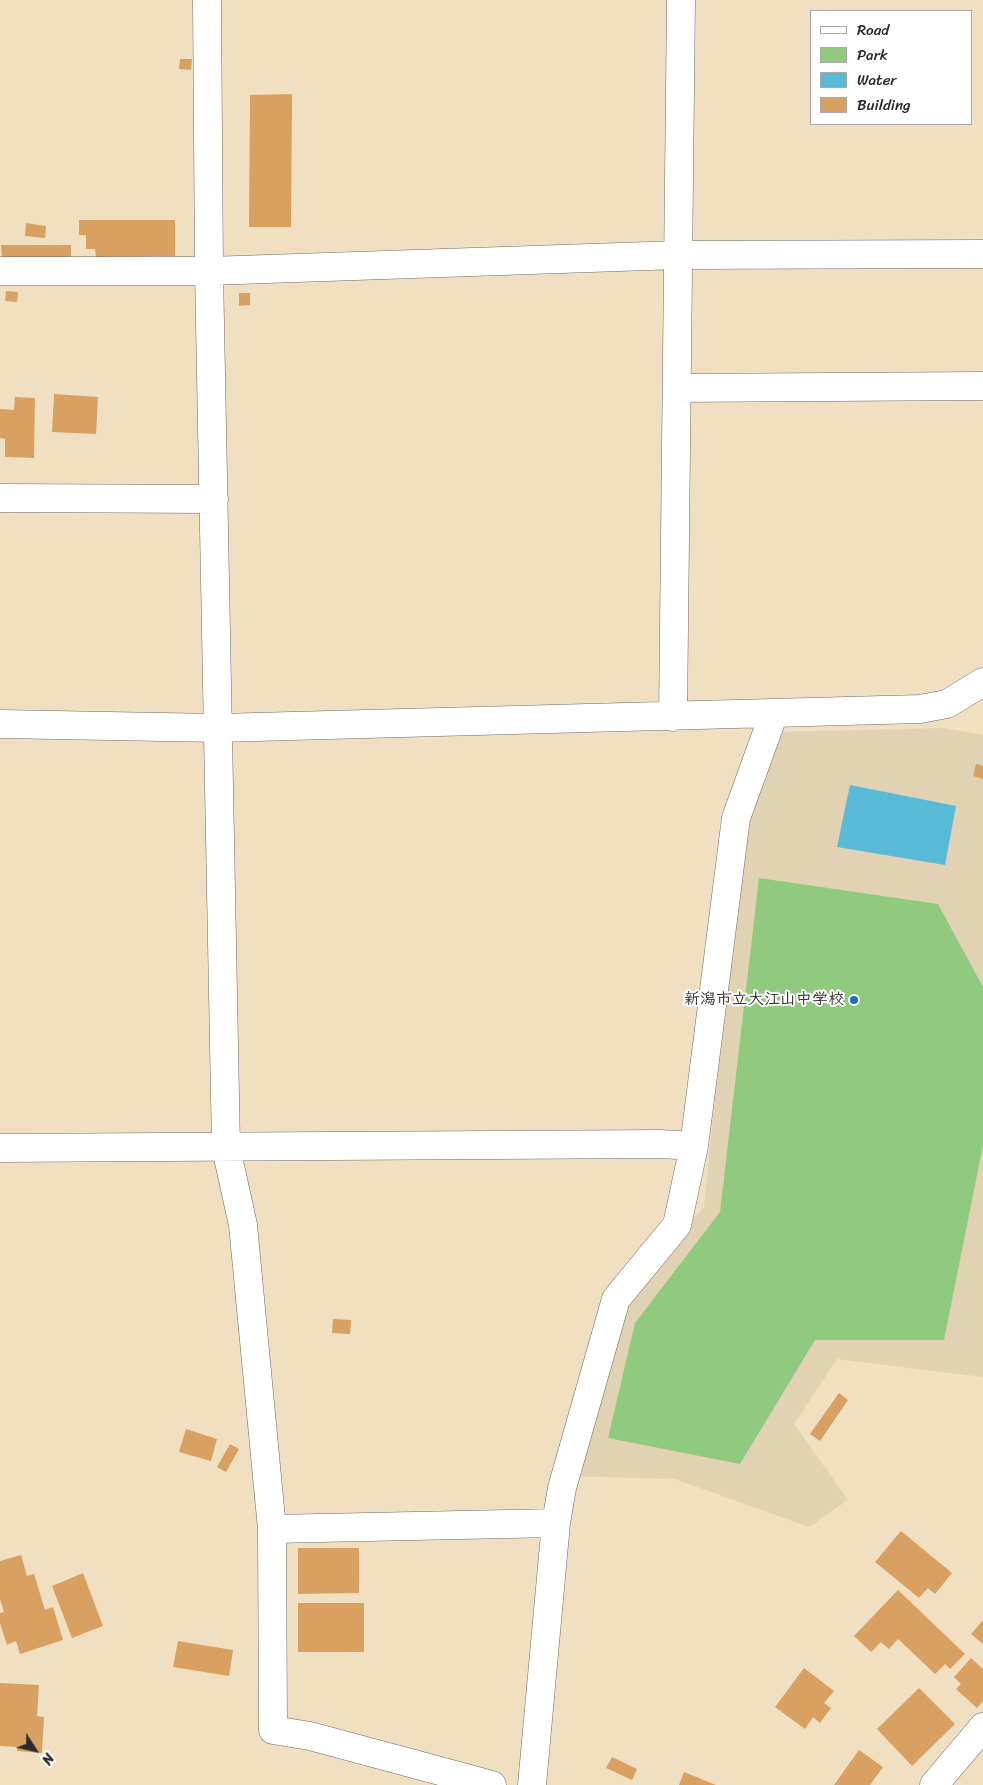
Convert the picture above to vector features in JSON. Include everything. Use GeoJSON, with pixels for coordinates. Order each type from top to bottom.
{"type":"FeatureCollection","features":[{"type":"Feature","properties":{"kind":"street"},"geometry":{"type":"LineString","coordinates":[[207,0],[209,271],[226,1148],[243,1225],[272,1529],[273,1730],[310,1736],[492,1785]]}},
{"type":"Feature","properties":{"kind":"street"},"geometry":{"type":"LineString","coordinates":[[673,716],[681,0]]}},
{"type":"Feature","properties":{"kind":"street"},"geometry":{"type":"LineString","coordinates":[[0,271],[209,271],[678,255],[983,254]]}},
{"type":"Feature","properties":{"kind":"street"},"geometry":{"type":"LineString","coordinates":[[677,388],[983,386]]}},
{"type":"Feature","properties":{"kind":"street"},"geometry":{"type":"LineString","coordinates":[[0,498],[214,498]]}},
{"type":"Feature","properties":{"kind":"street"},"geometry":{"type":"LineString","coordinates":[[0,724],[218,728],[920,709],[947,704],[983,682]]}},
{"type":"Feature","properties":{"kind":"street"},"geometry":{"type":"LineString","coordinates":[[532,1785],[556,1523],[562,1488],[616,1299],[677,1225],[694,1146],[736,818],[774,713]]}},
{"type":"Feature","properties":{"kind":"street"},"geometry":{"type":"LineString","coordinates":[[0,1148],[660,1144],[694,1146]]}},
{"type":"Feature","properties":{"kind":"street"},"geometry":{"type":"LineString","coordinates":[[272,1529],[556,1523]]}},
{"type":"Feature","properties":{"kind":"street"},"geometry":{"type":"LineString","coordinates":[[934,1785],[983,1727]]}},
{"type":"Feature","properties":{"kind":"shaded area","name":"新潟市立大江山中学校"},"geometry":{"type":"Polygon","coordinates":[[[945,728],[983,735],[983,1377],[837,1359],[794,1424],[848,1500],[809,1527],[675,1479],[568,1476],[626,1292],[704,1207],[746,793],[774,732],[945,728]]]}},
{"type":"Feature","properties":{"kind":"green space","name":"新潟市立大江山中学校"},"geometry":{"type":"Polygon","coordinates":[[[759,878],[938,904],[983,987],[983,1145],[944,1340],[815,1340],[740,1464],[608,1438],[635,1323],[720,1212],[759,878]]]}},
{"type":"Feature","properties":{"kind":"water"},"geometry":{"type":"Polygon","coordinates":[[[850,785],[956,806],[945,865],[837,847],[850,785]]]}},
{"type":"Feature","properties":{"kind":"building"},"geometry":{"type":"Polygon","coordinates":[[[180,59],[192,59],[191,70],[179,69],[180,59]]]}},
{"type":"Feature","properties":{"kind":"building"},"geometry":{"type":"Polygon","coordinates":[[[292,94],[291,227],[249,227],[250,95],[292,94]]]}},
{"type":"Feature","properties":{"kind":"building"},"geometry":{"type":"Polygon","coordinates":[[[79,220],[175,220],[175,256],[96,257],[95,249],[86,249],[86,235],[79,235],[79,220]]]}},
{"type":"Feature","properties":{"kind":"building"},"geometry":{"type":"Polygon","coordinates":[[[26,223],[46,226],[45,238],[25,236],[26,223]]]}},
{"type":"Feature","properties":{"kind":"building"},"geometry":{"type":"Polygon","coordinates":[[[1,245],[71,245],[71,258],[2,258],[1,245]]]}},
{"type":"Feature","properties":{"kind":"building"},"geometry":{"type":"Polygon","coordinates":[[[6,291],[18,292],[17,302],[5,301],[6,291]]]}},
{"type":"Feature","properties":{"kind":"building"},"geometry":{"type":"Polygon","coordinates":[[[239,293],[250,293],[250,305],[239,306],[239,293]]]}},
{"type":"Feature","properties":{"kind":"building"},"geometry":{"type":"Polygon","coordinates":[[[54,394],[98,397],[96,434],[52,432],[54,394]]]}},
{"type":"Feature","properties":{"kind":"building"},"geometry":{"type":"Polygon","coordinates":[[[15,397],[35,398],[34,458],[5,457],[5,439],[0,438],[0,409],[14,410],[15,397]]]}},
{"type":"Feature","properties":{"kind":"building"},"geometry":{"type":"Polygon","coordinates":[[[976,764],[983,766],[983,779],[973,776],[976,764]]]}},
{"type":"Feature","properties":{"kind":"building"},"geometry":{"type":"Polygon","coordinates":[[[333,1319],[351,1320],[350,1334],[332,1333],[333,1319]]]}},
{"type":"Feature","properties":{"kind":"building"},"geometry":{"type":"Polygon","coordinates":[[[839,1393],[848,1400],[820,1441],[810,1434],[839,1393]]]}},
{"type":"Feature","properties":{"kind":"building"},"geometry":{"type":"Polygon","coordinates":[[[186,1429],[217,1439],[211,1461],[179,1452],[186,1429]]]}},
{"type":"Feature","properties":{"kind":"building"},"geometry":{"type":"Polygon","coordinates":[[[230,1444],[239,1449],[226,1472],[217,1467],[230,1444]]]}},
{"type":"Feature","properties":{"kind":"building"},"geometry":{"type":"Polygon","coordinates":[[[901,1531],[952,1573],[935,1594],[928,1588],[919,1598],[875,1562],[901,1531]]]}},
{"type":"Feature","properties":{"kind":"building"},"geometry":{"type":"Polygon","coordinates":[[[298,1548],[359,1548],[359,1593],[298,1594],[298,1548]]]}},
{"type":"Feature","properties":{"kind":"building"},"geometry":{"type":"Polygon","coordinates":[[[21,1555],[27,1576],[34,1574],[45,1610],[53,1607],[63,1640],[20,1654],[16,1641],[7,1645],[0,1623],[0,1613],[4,1612],[0,1599],[0,1561],[21,1555]]]}},
{"type":"Feature","properties":{"kind":"building"},"geometry":{"type":"Polygon","coordinates":[[[83,1573],[103,1626],[72,1638],[52,1586],[83,1573]]]}},
{"type":"Feature","properties":{"kind":"building"},"geometry":{"type":"Polygon","coordinates":[[[898,1590],[965,1654],[950,1669],[945,1664],[935,1674],[898,1639],[889,1649],[881,1642],[871,1652],[854,1636],[898,1590]]]}},
{"type":"Feature","properties":{"kind":"building"},"geometry":{"type":"Polygon","coordinates":[[[298,1603],[364,1603],[364,1652],[298,1652],[298,1603]]]}},
{"type":"Feature","properties":{"kind":"building"},"geometry":{"type":"Polygon","coordinates":[[[983,1620],[983,1644],[971,1634],[983,1620]]]}},
{"type":"Feature","properties":{"kind":"building"},"geometry":{"type":"Polygon","coordinates":[[[178,1641],[233,1650],[229,1676],[173,1667],[178,1641]]]}},
{"type":"Feature","properties":{"kind":"building"},"geometry":{"type":"Polygon","coordinates":[[[971,1658],[983,1669],[983,1701],[977,1708],[956,1689],[961,1684],[954,1677],[971,1658]]]}},
{"type":"Feature","properties":{"kind":"building"},"geometry":{"type":"Polygon","coordinates":[[[804,1668],[834,1691],[824,1703],[831,1708],[820,1723],[813,1717],[805,1729],[775,1707],[804,1668]]]}},
{"type":"Feature","properties":{"kind":"building"},"geometry":{"type":"Polygon","coordinates":[[[0,1683],[39,1685],[37,1716],[44,1717],[42,1753],[17,1751],[17,1747],[0,1746],[0,1683]]]}},
{"type":"Feature","properties":{"kind":"building"},"geometry":{"type":"Polygon","coordinates":[[[919,1688],[955,1724],[912,1766],[877,1729],[919,1688]]]}},
{"type":"Feature","properties":{"kind":"building"},"geometry":{"type":"Polygon","coordinates":[[[859,1750],[883,1767],[870,1785],[834,1785],[859,1750]]]}},
{"type":"Feature","properties":{"kind":"building"},"geometry":{"type":"Polygon","coordinates":[[[612,1757],[637,1769],[632,1780],[606,1768],[612,1757]]]}},
{"type":"Feature","properties":{"kind":"building"},"geometry":{"type":"Polygon","coordinates":[[[684,1772],[716,1785],[679,1785],[684,1772]]]}},
{"type":"Feature","properties":{"kind":"place","name":"新潟市立大江山中学校"},"geometry":{"type":"Point","coordinates":[854,1000]}}]}
